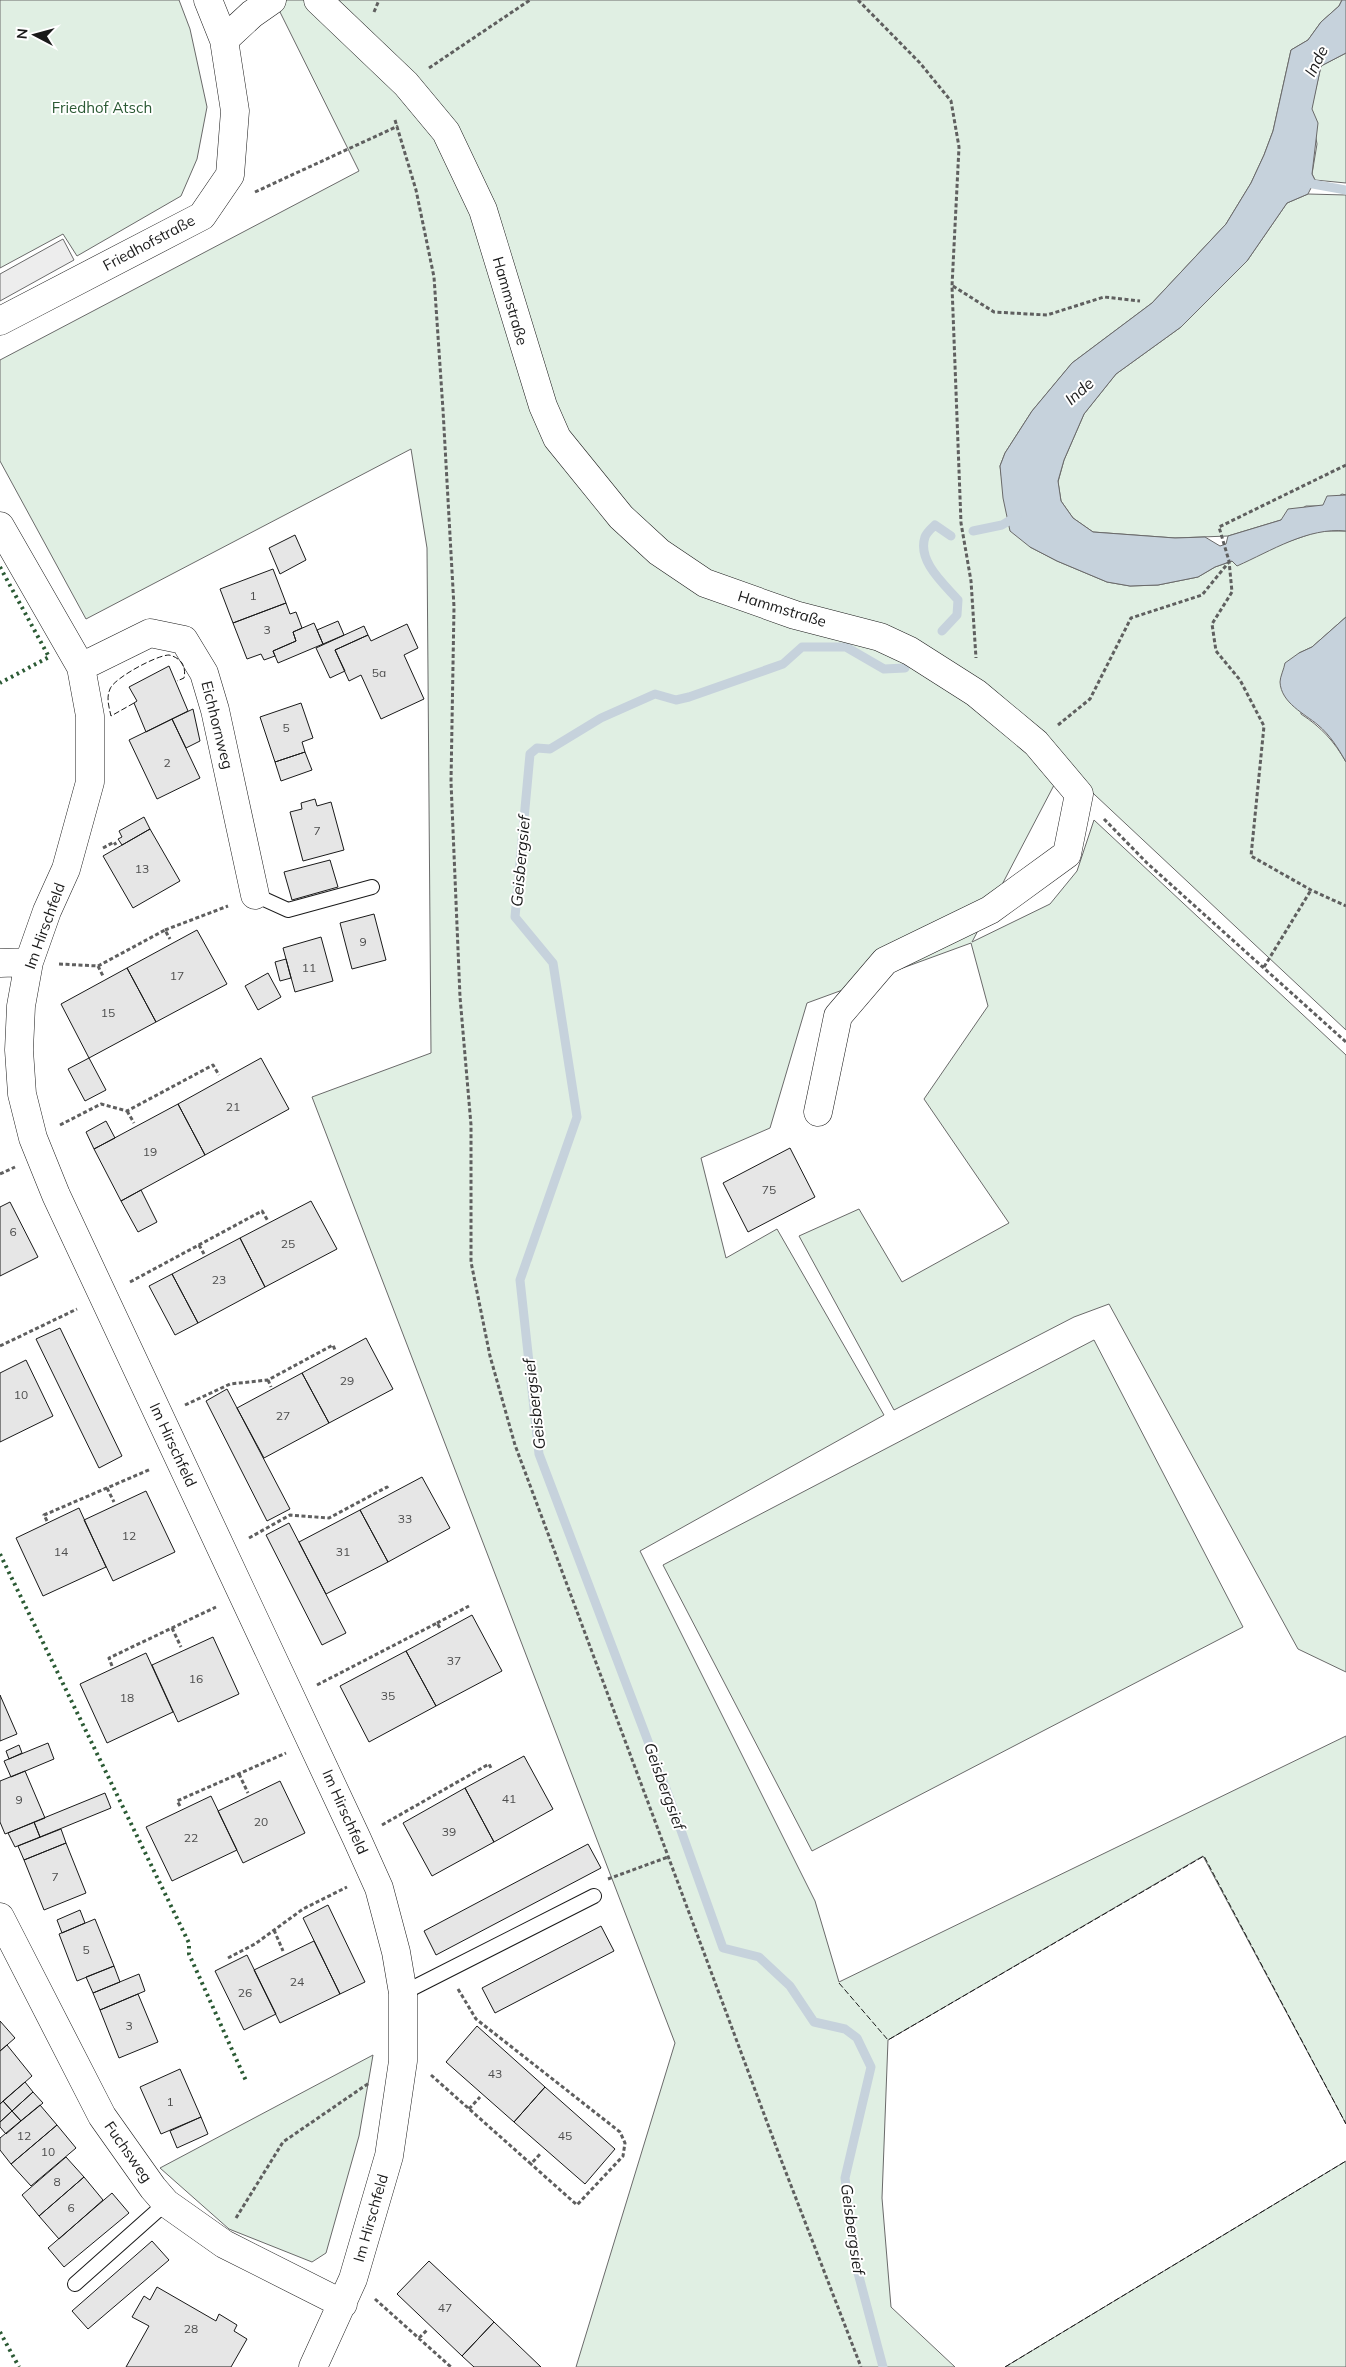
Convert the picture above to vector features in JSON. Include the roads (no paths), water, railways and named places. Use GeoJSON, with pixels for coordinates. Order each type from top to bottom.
{"type":"FeatureCollection","features":[{"type":"Feature","properties":{"kind":"street","name":"Friedhofstraße"},"geometry":{"type":"LineString","coordinates":[[0,321],[202,216],[230,175],[235,111],[224,40],[208,0]]}},
{"type":"Feature","properties":{"kind":"street"},"geometry":{"type":"LineString","coordinates":[[224,40],[252,14],[272,0]]}},
{"type":"Feature","properties":{"kind":"street","name":"Hammstraße"},"geometry":{"type":"LineString","coordinates":[[318,0],[406,84],[446,132],[483,210],[531,372],[558,438],[621,517],[659,552],[705,583],[795,615],[880,637],[910,651],[976,693],[1036,743],[1079,794],[1067,854],[990,910],[885,961],[838,1016],[818,1112]]}},
{"type":"Feature","properties":{"kind":"street","name":"Im Hirschfeld"},"geometry":{"type":"LineString","coordinates":[[0,526],[81,667],[90,716],[90,782],[66,869],[47,911],[29,962],[21,1006],[19,1050],[22,1094],[33,1138],[160,1418],[357,1838],[388,1920],[403,1993],[404,2061],[389,2156],[352,2279],[343,2304],[314,2367]]}},
{"type":"Feature","properties":{"kind":"street","name":"Eichhornweg"},"geometry":{"type":"LineString","coordinates":[[81,667],[150,633],[184,640],[204,673],[216,710],[255,895]]}},
{"type":"Feature","properties":{"kind":"street"},"geometry":{"type":"LineString","coordinates":[[0,963],[29,962]]}},
{"type":"Feature","properties":{"kind":"street","name":"Fuchsweg"},"geometry":{"type":"LineString","coordinates":[[0,1917],[102,2116],[153,2188],[166,2203],[224,2244],[343,2304]]}},
{"type":"Feature","properties":{"kind":"lane"},"geometry":{"type":"LineString","coordinates":[[255,895],[288,910],[372,887]]}},
{"type":"Feature","properties":{"kind":"lane"},"geometry":{"type":"LineString","coordinates":[[403,1993],[594,1896]]}},
{"type":"Feature","properties":{"kind":"lane"},"geometry":{"type":"LineString","coordinates":[[75,2284],[166,2203]]}},
{"type":"Feature","properties":{"kind":"water","name":"Inde"},"geometry":{"type":"Polygon","coordinates":[[[1342,0],[1346,0],[1346,53],[1321,66],[1312,109],[1318,123],[1312,174],[1315,180],[1308,194],[1287,203],[1247,261],[1181,327],[1116,374],[1084,414],[1064,460],[1058,481],[1061,501],[1073,518],[1093,532],[1175,538],[1205,537],[1220,546],[1226,544],[1228,536],[1281,520],[1288,509],[1323,505],[1327,496],[1346,495],[1346,531],[1332,531],[1304,536],[1237,566],[1232,561],[1215,567],[1198,577],[1158,585],[1130,586],[1107,582],[1057,561],[1030,547],[1010,531],[1003,498],[1000,466],[1005,453],[1032,411],[1072,363],[1152,303],[1226,224],[1251,183],[1273,131],[1291,50],[1308,40],[1321,22],[1339,6],[1342,0]]]}},
{"type":"Feature","properties":{"kind":"water"},"geometry":{"type":"Polygon","coordinates":[[[1346,617],[1346,762],[1326,733],[1289,702],[1281,689],[1280,682],[1285,663],[1312,647],[1346,617]]]}},
{"type":"Feature","properties":{"kind":"waterway"},"geometry":{"type":"LineString","coordinates":[[1302,182],[1346,190]]}},
{"type":"Feature","properties":{"kind":"waterway","name":"Geisbergsief"},"geometry":{"type":"LineString","coordinates":[[973,531],[1002,525],[1017,516]]}},
{"type":"Feature","properties":{"kind":"waterway","name":"Geisbergsief"},"geometry":{"type":"LineString","coordinates":[[942,631],[957,615],[958,600],[933,572],[925,555],[924,546],[926,535],[935,525],[951,536]]}},
{"type":"Feature","properties":{"kind":"waterway","name":"Geisbergsief"},"geometry":{"type":"LineString","coordinates":[[883,2367],[857,2269],[845,2178],[871,2067],[857,2038],[845,2029],[814,2022],[790,1986],[759,1957],[723,1948],[668,1794],[539,1454],[520,1280],[577,1117],[553,963],[515,917],[530,754],[537,748],[550,749],[601,718],[655,694],[676,700],[689,697],[783,664],[802,647],[846,647],[884,669],[905,668]]}},
{"type":"Feature","properties":{"kind":"park label","name":"Friedhof Atsch"},"geometry":{"type":"Point","coordinates":[102,108]}}]}
